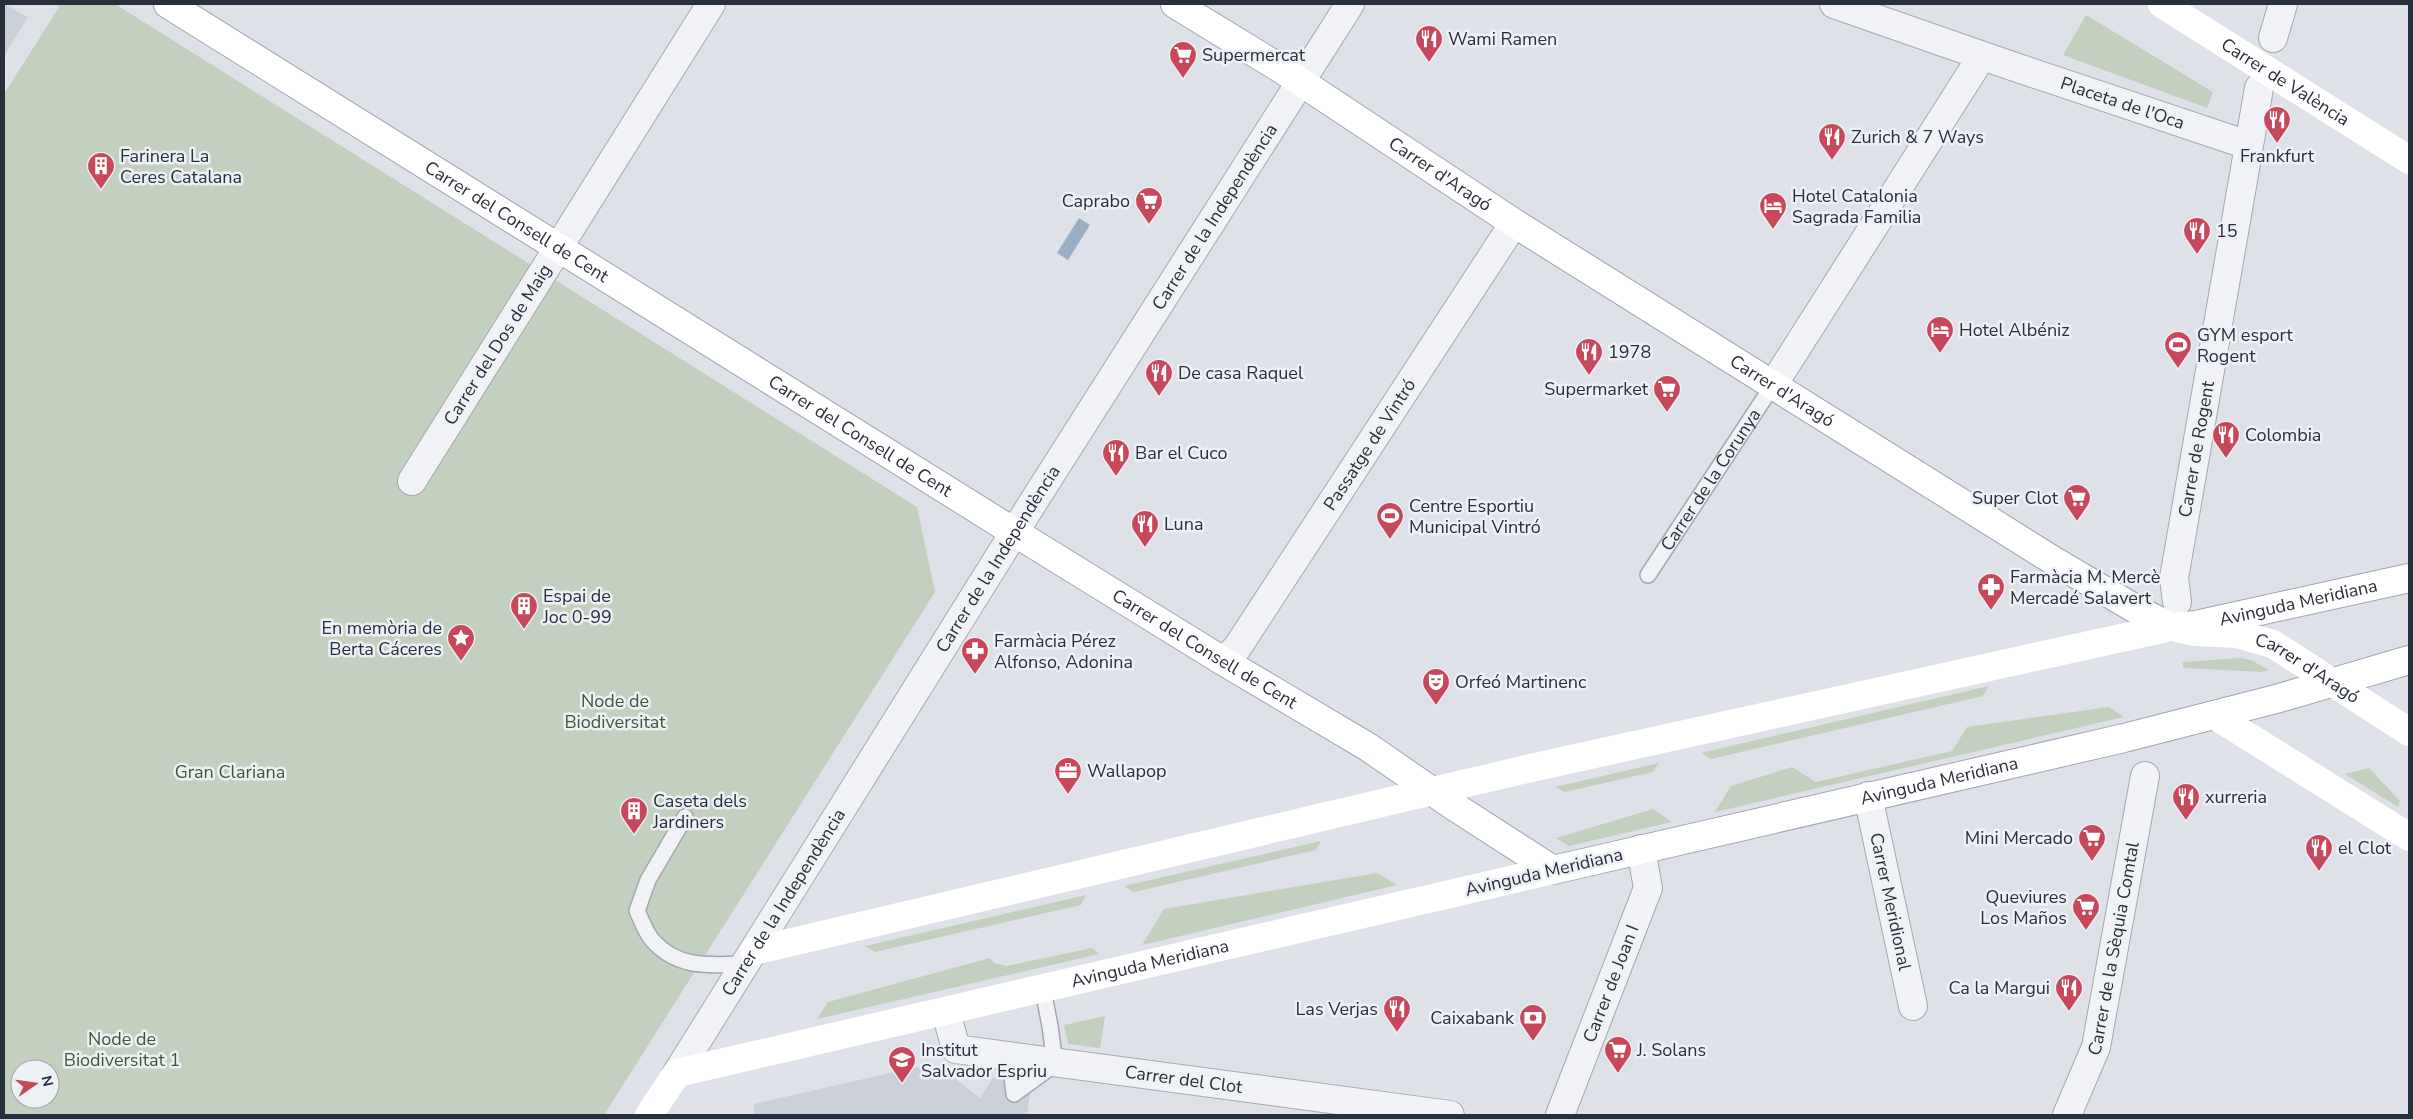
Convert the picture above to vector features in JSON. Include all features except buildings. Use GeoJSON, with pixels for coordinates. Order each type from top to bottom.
{"type":"FeatureCollection","features":[{"type":"Feature","properties":{"kind":"main road","name":"Carrer del Consell de Cent"},"geometry":{"type":"LineString","coordinates":[[168,4],[1014,532],[1223,661],[1368,747],[1553,870]]}},
{"type":"Feature","properties":{"kind":"main road","name":"Carrer d'Aragó"},"geometry":{"type":"LineString","coordinates":[[1175,4],[1300,81],[1514,223],[2054,561],[2139,611],[2174,615],[2195,632],[2237,634],[2273,644],[2331,684],[2409,732]]}},
{"type":"Feature","properties":{"kind":"main road","name":"Carrer de València"},"geometry":{"type":"LineString","coordinates":[[2162,4],[2409,160]]}},
{"type":"Feature","properties":{"kind":"main road","name":"Avinguda Meridiana"},"geometry":{"type":"LineString","coordinates":[[749,957],[1432,791],[1706,728],[2174,615],[2196,625],[2409,578]]}},
{"type":"Feature","properties":{"kind":"main road","name":"Avinguda Meridiana"},"geometry":{"type":"LineString","coordinates":[[677,1073],[1043,990],[2214,715],[2331,684],[2409,660]]}},
{"type":"Feature","properties":{"kind":"main road"},"geometry":{"type":"LineString","coordinates":[[2214,715],[2408,833]]}},
{"type":"Feature","properties":{"kind":"main road","name":"Carrer de la Independència"},"geometry":{"type":"LineString","coordinates":[[649,1115],[677,1073]]}},
{"type":"Feature","properties":{"kind":"street","name":"Carrer del Dos de Maig"},"geometry":{"type":"LineString","coordinates":[[412,481],[711,4]]}},
{"type":"Feature","properties":{"kind":"street","name":"Carrer de la Independència"},"geometry":{"type":"LineString","coordinates":[[677,1073],[1014,532],[1350,4]]}},
{"type":"Feature","properties":{"kind":"street","name":"Placeta de l'Oca"},"geometry":{"type":"LineString","coordinates":[[1834,4],[1990,59],[2248,145]]}},
{"type":"Feature","properties":{"kind":"street"},"geometry":{"type":"LineString","coordinates":[[2273,38],[2283,4]]}},
{"type":"Feature","properties":{"kind":"street","name":"Carrer de la Corunya"},"geometry":{"type":"LineString","coordinates":[[1773,386],[1990,59]]}},
{"type":"Feature","properties":{"kind":"street","name":"Carrer de Rogent"},"geometry":{"type":"LineString","coordinates":[[2174,615],[2174,578],[2259,88]]}},
{"type":"Feature","properties":{"kind":"street","name":"Passatge de Vintró"},"geometry":{"type":"LineString","coordinates":[[1223,661],[1237,648],[1514,223]]}},
{"type":"Feature","properties":{"kind":"street","name":"Carrer de la Sèquia Comtal"},"geometry":{"type":"LineString","coordinates":[[2067,1115],[2096,1047],[2145,776]]}},
{"type":"Feature","properties":{"kind":"street","name":"Carrer Meridional"},"geometry":{"type":"LineString","coordinates":[[1868,796],[1913,1006]]}},
{"type":"Feature","properties":{"kind":"street","name":"Carrer de Joan I"},"geometry":{"type":"LineString","coordinates":[[1560,1115],[1648,888],[1641,849]]}},
{"type":"Feature","properties":{"kind":"street","name":"Carrer del Clot"},"geometry":{"type":"LineString","coordinates":[[946,1012],[956,1049],[1054,1064],[1450,1115]]}},
{"type":"Feature","properties":{"kind":"lane","name":"Carrer de la Corunya"},"geometry":{"type":"LineString","coordinates":[[1648,575],[1773,386]]}},
{"type":"Feature","properties":{"kind":"lane"},"geometry":{"type":"LineString","coordinates":[[685,817],[648,880],[636,911],[653,941],[670,956],[693,965],[749,957]]}},
{"type":"Feature","properties":{"kind":"lane"},"geometry":{"type":"LineString","coordinates":[[1010,1058],[1014,1094],[1054,1064],[1050,1026],[1043,990]]}},
{"type":"Feature","properties":{"kind":"shaded area"},"geometry":{"type":"Polygon","coordinates":[[[4,4],[28,17],[4,56],[4,4]]]}},
{"type":"Feature","properties":{"kind":"shaded area","name":"Institut Salvador Espriu"},"geometry":{"type":"Polygon","coordinates":[[[916,1067],[944,1070],[980,1098],[993,1078],[1027,1083],[1031,1087],[1027,1115],[754,1115],[754,1104],[916,1067]]]}},
{"type":"Feature","properties":{"kind":"green space"},"geometry":{"type":"Polygon","coordinates":[[[61,4],[115,4],[917,507],[935,592],[604,1115],[4,1115],[4,94],[61,4]]]}},
{"type":"Feature","properties":{"kind":"green space"},"geometry":{"type":"Polygon","coordinates":[[[2086,15],[2213,92],[2207,108],[2063,55],[2086,15]]]}},
{"type":"Feature","properties":{"kind":"green space"},"geometry":{"type":"Polygon","coordinates":[[[2241,658],[2251,660],[2269,670],[2262,672],[2183,668],[2183,662],[2241,658]]]}},
{"type":"Feature","properties":{"kind":"green space"},"geometry":{"type":"Polygon","coordinates":[[[1989,686],[1983,696],[1711,759],[1701,753],[1989,686]]]}},
{"type":"Feature","properties":{"kind":"green space"},"geometry":{"type":"Polygon","coordinates":[[[2109,707],[2124,717],[1715,812],[1731,786],[1792,767],[1816,782],[1952,751],[1967,727],[2109,707]]]}},
{"type":"Feature","properties":{"kind":"green space"},"geometry":{"type":"Polygon","coordinates":[[[1659,763],[1653,772],[1565,792],[1555,787],[1659,763]]]}},
{"type":"Feature","properties":{"kind":"green space"},"geometry":{"type":"Polygon","coordinates":[[[2369,768],[2400,801],[2398,807],[2345,774],[2369,768]]]}},
{"type":"Feature","properties":{"kind":"green space"},"geometry":{"type":"Polygon","coordinates":[[[1653,809],[1672,822],[1569,846],[1556,838],[1653,809]]]}},
{"type":"Feature","properties":{"kind":"green space"},"geometry":{"type":"Polygon","coordinates":[[[1321,841],[1316,850],[1134,892],[1124,886],[1321,841]]]}},
{"type":"Feature","properties":{"kind":"green space"},"geometry":{"type":"Polygon","coordinates":[[[1377,873],[1397,885],[1142,945],[1164,909],[1377,873]]]}},
{"type":"Feature","properties":{"kind":"green space"},"geometry":{"type":"Polygon","coordinates":[[[1086,895],[1081,905],[875,952],[865,946],[1086,895]]]}},
{"type":"Feature","properties":{"kind":"green space"},"geometry":{"type":"Polygon","coordinates":[[[1092,948],[1099,954],[817,1019],[828,1002],[990,958],[994,963],[1007,966],[1092,948]]]}},
{"type":"Feature","properties":{"kind":"green space"},"geometry":{"type":"Polygon","coordinates":[[[1105,1016],[1100,1048],[1068,1044],[1064,1025],[1105,1016]]]}},
{"type":"Feature","properties":{"kind":"water"},"geometry":{"type":"Polygon","coordinates":[[[1079,218],[1090,225],[1068,260],[1057,253],[1079,218]]]}},
{"type":"Feature","properties":{"kind":"place","name":"Wami Ramen"},"geometry":{"type":"Point","coordinates":[1429,63]}},
{"type":"Feature","properties":{"kind":"place","name":"Supermercat"},"geometry":{"type":"Point","coordinates":[1183,79]}},
{"type":"Feature","properties":{"kind":"place","name":"Frankfurt"},"geometry":{"type":"Point","coordinates":[2277,144]}},
{"type":"Feature","properties":{"kind":"place","name":"Zurich & 7 Ways"},"geometry":{"type":"Point","coordinates":[1832,161]}},
{"type":"Feature","properties":{"kind":"place","name":"Farinera La Ceres Catalana"},"geometry":{"type":"Point","coordinates":[101,190]}},
{"type":"Feature","properties":{"kind":"place","name":"Caprabo"},"geometry":{"type":"Point","coordinates":[1149,225]}},
{"type":"Feature","properties":{"kind":"place","name":"Hotel Catalonia Sagrada Familia"},"geometry":{"type":"Point","coordinates":[1773,230]}},
{"type":"Feature","properties":{"kind":"place","name":"15"},"geometry":{"type":"Point","coordinates":[2197,255]}},
{"type":"Feature","properties":{"kind":"place","name":"Hotel Albéniz"},"geometry":{"type":"Point","coordinates":[1940,354]}},
{"type":"Feature","properties":{"kind":"place","name":"GYM esport Rogent"},"geometry":{"type":"Point","coordinates":[2178,369]}},
{"type":"Feature","properties":{"kind":"place","name":"1978"},"geometry":{"type":"Point","coordinates":[1589,376]}},
{"type":"Feature","properties":{"kind":"place","name":"De casa Raquel"},"geometry":{"type":"Point","coordinates":[1159,397]}},
{"type":"Feature","properties":{"kind":"place","name":"Supermarket"},"geometry":{"type":"Point","coordinates":[1667,413]}},
{"type":"Feature","properties":{"kind":"place","name":"Colombia"},"geometry":{"type":"Point","coordinates":[2226,459]}},
{"type":"Feature","properties":{"kind":"place","name":"Bar el Cuco"},"geometry":{"type":"Point","coordinates":[1116,477]}},
{"type":"Feature","properties":{"kind":"place","name":"Super Clot"},"geometry":{"type":"Point","coordinates":[2077,522]}},
{"type":"Feature","properties":{"kind":"place","name":"Centre Esportiu Municipal Vintró"},"geometry":{"type":"Point","coordinates":[1390,540]}},
{"type":"Feature","properties":{"kind":"place","name":"Luna"},"geometry":{"type":"Point","coordinates":[1145,548]}},
{"type":"Feature","properties":{"kind":"place","name":"Farmàcia M. Mercè Mercadé Salavert"},"geometry":{"type":"Point","coordinates":[1991,611]}},
{"type":"Feature","properties":{"kind":"place","name":"Espai de Joc 0-99"},"geometry":{"type":"Point","coordinates":[524,630]}},
{"type":"Feature","properties":{"kind":"place","name":"En memòria de Berta Cáceres"},"geometry":{"type":"Point","coordinates":[461,662]}},
{"type":"Feature","properties":{"kind":"place","name":"Farmàcia Pérez Alfonso, Adonina"},"geometry":{"type":"Point","coordinates":[975,675]}},
{"type":"Feature","properties":{"kind":"place","name":"Orfeó Martinenc"},"geometry":{"type":"Point","coordinates":[1436,706]}},
{"type":"Feature","properties":{"kind":"place","name":"Wallapop"},"geometry":{"type":"Point","coordinates":[1068,795]}},
{"type":"Feature","properties":{"kind":"place","name":"xurreria"},"geometry":{"type":"Point","coordinates":[2186,821]}},
{"type":"Feature","properties":{"kind":"place","name":"Caseta dels Jardiners"},"geometry":{"type":"Point","coordinates":[634,835]}},
{"type":"Feature","properties":{"kind":"place","name":"Mini Mercado"},"geometry":{"type":"Point","coordinates":[2092,862]}},
{"type":"Feature","properties":{"kind":"place","name":"el Clot"},"geometry":{"type":"Point","coordinates":[2319,872]}},
{"type":"Feature","properties":{"kind":"place","name":"Queviures Los Maños"},"geometry":{"type":"Point","coordinates":[2086,931]}},
{"type":"Feature","properties":{"kind":"place","name":"Ca la Margui"},"geometry":{"type":"Point","coordinates":[2069,1012]}},
{"type":"Feature","properties":{"kind":"place","name":"Las Verjas"},"geometry":{"type":"Point","coordinates":[1397,1033]}},
{"type":"Feature","properties":{"kind":"place","name":"Caixabank"},"geometry":{"type":"Point","coordinates":[1533,1042]}},
{"type":"Feature","properties":{"kind":"place","name":"J. Solans"},"geometry":{"type":"Point","coordinates":[1618,1074]}},
{"type":"Feature","properties":{"kind":"place","name":"Institut Salvador Espriu"},"geometry":{"type":"Point","coordinates":[902,1084]}},
{"type":"Feature","properties":{"kind":"park label","name":"Node de Biodiversitat"},"geometry":{"type":"Point","coordinates":[615,711]}},
{"type":"Feature","properties":{"kind":"park label","name":"Gran Clariana"},"geometry":{"type":"Point","coordinates":[230,772]}},
{"type":"Feature","properties":{"kind":"park label","name":"Node de Biodiversitat 1"},"geometry":{"type":"Point","coordinates":[122,1049]}}]}
